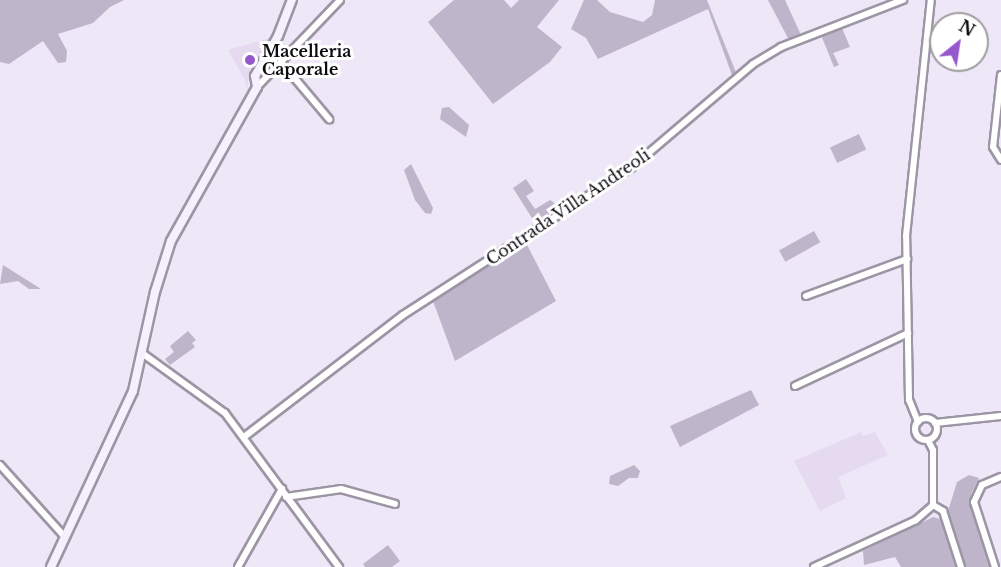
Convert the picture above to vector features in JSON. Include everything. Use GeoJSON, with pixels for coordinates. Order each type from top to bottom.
{"type":"FeatureCollection","features":[{"type":"Feature","properties":{"kind":"main road"},"geometry":{"type":"LineString","coordinates":[[51,567],[133,391],[171,241],[257,87],[255,76],[278,36],[292,0]]}},
{"type":"Feature","properties":{"kind":"street"},"geometry":{"type":"LineString","coordinates":[[257,87],[340,0]]}},
{"type":"Feature","properties":{"kind":"street","name":"Contrada Villa Andreoli"},"geometry":{"type":"LineString","coordinates":[[244,437],[403,315],[631,168],[753,64],[781,46],[903,0]]}},
{"type":"Feature","properties":{"kind":"street"},"geometry":{"type":"LineString","coordinates":[[814,567],[916,520],[933,505],[933,450],[928,440],[916,434],[918,422],[909,400],[906,259],[931,0]]}},
{"type":"Feature","properties":{"kind":"street"},"geometry":{"type":"LineString","coordinates":[[281,62],[329,119]]}},
{"type":"Feature","properties":{"kind":"street"},"geometry":{"type":"LineString","coordinates":[[1001,75],[993,147],[1001,160]]}},
{"type":"Feature","properties":{"kind":"street"},"geometry":{"type":"LineString","coordinates":[[806,296],[906,259]]}},
{"type":"Feature","properties":{"kind":"street"},"geometry":{"type":"LineString","coordinates":[[795,386],[908,333]]}},
{"type":"Feature","properties":{"kind":"street"},"geometry":{"type":"LineString","coordinates":[[142,353],[225,413],[339,567]]}},
{"type":"Feature","properties":{"kind":"street"},"geometry":{"type":"LineString","coordinates":[[918,422],[928,419],[935,423],[1001,416]]}},
{"type":"Feature","properties":{"kind":"street"},"geometry":{"type":"LineString","coordinates":[[928,440],[936,435],[935,423]]}},
{"type":"Feature","properties":{"kind":"street"},"geometry":{"type":"LineString","coordinates":[[0,465],[64,536]]}},
{"type":"Feature","properties":{"kind":"street"},"geometry":{"type":"LineString","coordinates":[[995,567],[974,502],[982,485],[1001,477]]}},
{"type":"Feature","properties":{"kind":"street"},"geometry":{"type":"LineString","coordinates":[[238,567],[282,489]]}},
{"type":"Feature","properties":{"kind":"street"},"geometry":{"type":"LineString","coordinates":[[286,497],[341,489],[394,504]]}},
{"type":"Feature","properties":{"kind":"street"},"geometry":{"type":"LineString","coordinates":[[933,505],[943,511],[961,567]]}},
{"type":"Feature","properties":{"kind":"shaded area"},"geometry":{"type":"Polygon","coordinates":[[[0,0],[124,0],[110,7],[93,23],[58,34],[67,51],[66,62],[58,63],[43,41],[9,64],[0,62],[0,0]]]}},
{"type":"Feature","properties":{"kind":"shaded area"},"geometry":{"type":"Polygon","coordinates":[[[454,0],[504,0],[511,8],[519,0],[559,0],[537,27],[562,47],[550,62],[493,104],[428,22],[454,0]]]}},
{"type":"Feature","properties":{"kind":"shaded area"},"geometry":{"type":"Polygon","coordinates":[[[584,0],[597,0],[610,12],[643,22],[652,15],[655,0],[707,0],[737,75],[733,78],[708,9],[598,59],[586,38],[571,29],[584,0]]]}},
{"type":"Feature","properties":{"kind":"shaded area"},"geometry":{"type":"Polygon","coordinates":[[[768,0],[785,0],[801,35],[790,42],[768,0]]]}},
{"type":"Feature","properties":{"kind":"shaded area"},"geometry":{"type":"Polygon","coordinates":[[[842,28],[850,47],[833,53],[839,65],[834,67],[821,35],[842,28]]]}},
{"type":"Feature","properties":{"kind":"shaded area"},"geometry":{"type":"Polygon","coordinates":[[[270,38],[249,71],[247,92],[245,80],[228,50],[270,38]]]}},
{"type":"Feature","properties":{"kind":"shaded area"},"geometry":{"type":"Polygon","coordinates":[[[449,107],[469,125],[466,137],[440,119],[442,108],[449,107]]]}},
{"type":"Feature","properties":{"kind":"shaded area"},"geometry":{"type":"Polygon","coordinates":[[[859,134],[866,149],[837,163],[830,148],[859,134]]]}},
{"type":"Feature","properties":{"kind":"shaded area"},"geometry":{"type":"Polygon","coordinates":[[[411,164],[433,208],[431,214],[425,213],[415,200],[404,170],[411,164]]]}},
{"type":"Feature","properties":{"kind":"shaded area"},"geometry":{"type":"Polygon","coordinates":[[[526,179],[534,191],[526,196],[535,209],[550,200],[563,209],[537,226],[513,188],[526,179]]]}},
{"type":"Feature","properties":{"kind":"shaded area"},"geometry":{"type":"Polygon","coordinates":[[[814,231],[820,242],[785,262],[779,250],[814,231]]]}},
{"type":"Feature","properties":{"kind":"shaded area"},"geometry":{"type":"Polygon","coordinates":[[[525,241],[556,301],[455,361],[433,301],[525,241]]]}},
{"type":"Feature","properties":{"kind":"shaded area"},"geometry":{"type":"Polygon","coordinates":[[[3,265],[41,289],[29,289],[18,281],[0,284],[3,265]]]}},
{"type":"Feature","properties":{"kind":"shaded area"},"geometry":{"type":"Polygon","coordinates":[[[188,331],[196,340],[192,343],[195,347],[170,365],[165,359],[174,352],[170,346],[188,331]]]}},
{"type":"Feature","properties":{"kind":"shaded area"},"geometry":{"type":"Polygon","coordinates":[[[751,390],[759,405],[680,447],[670,426],[751,390]]]}},
{"type":"Feature","properties":{"kind":"shaded area"},"geometry":{"type":"Polygon","coordinates":[[[861,432],[863,436],[875,432],[888,455],[838,477],[846,498],[820,511],[794,461],[861,432]]]}},
{"type":"Feature","properties":{"kind":"shaded area"},"geometry":{"type":"Polygon","coordinates":[[[634,465],[640,471],[638,478],[629,478],[618,486],[609,484],[610,476],[634,465]]]}},
{"type":"Feature","properties":{"kind":"shaded area"},"geometry":{"type":"Polygon","coordinates":[[[969,475],[979,478],[971,494],[972,508],[993,567],[963,567],[948,524],[948,511],[957,482],[969,475]]]}},
{"type":"Feature","properties":{"kind":"shaded area"},"geometry":{"type":"Polygon","coordinates":[[[933,517],[940,519],[960,567],[901,567],[895,557],[864,565],[863,551],[933,517]]]}},
{"type":"Feature","properties":{"kind":"shaded area"},"geometry":{"type":"Polygon","coordinates":[[[388,545],[400,561],[392,567],[365,567],[363,564],[388,545]]]}},
{"type":"Feature","properties":{"kind":"place","name":"Macelleria Caporale"},"geometry":{"type":"Point","coordinates":[250,60]}}]}
